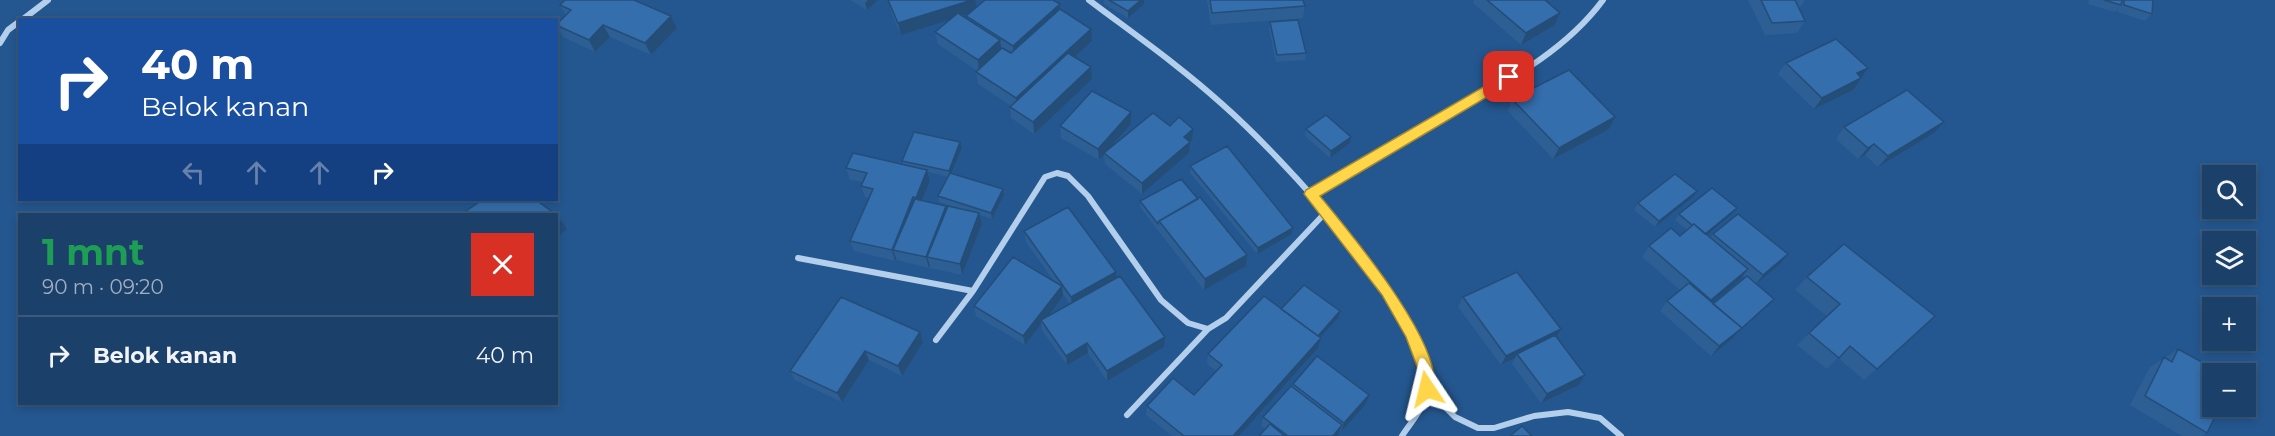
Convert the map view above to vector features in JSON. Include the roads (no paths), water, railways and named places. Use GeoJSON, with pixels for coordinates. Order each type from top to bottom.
{"type":"FeatureCollection","features":[{"type":"Feature","properties":{"kind":"street"},"geometry":{"type":"LineString","coordinates":[[24,18],[48,0]]}},
{"type":"Feature","properties":{"kind":"street"},"geometry":{"type":"LineString","coordinates":[[1089,0],[1163,56],[1241,121],[1311,194],[1387,291],[1412,335],[1425,369],[1427,389],[1420,408],[1402,436]]}},
{"type":"Feature","properties":{"kind":"street"},"geometry":{"type":"LineString","coordinates":[[1311,194],[1500,83],[1549,51],[1576,31],[1603,0]]}},
{"type":"Feature","properties":{"kind":"street"},"geometry":{"type":"LineString","coordinates":[[0,43],[8,30],[18,22]]}},
{"type":"Feature","properties":{"kind":"street"},"geometry":{"type":"LineString","coordinates":[[936,340],[973,291],[1045,177],[1057,172],[1068,176],[1088,196],[1161,300],[1188,323],[1208,329]]}},
{"type":"Feature","properties":{"kind":"street"},"geometry":{"type":"LineString","coordinates":[[1127,415],[1208,329],[1226,318],[1326,212]]}},
{"type":"Feature","properties":{"kind":"street"},"geometry":{"type":"LineString","coordinates":[[798,258],[973,291]]}},
{"type":"Feature","properties":{"kind":"street"},"geometry":{"type":"LineString","coordinates":[[1427,389],[1462,422],[1477,427],[1490,430],[1516,421],[1579,411],[1602,419],[1621,436]]}}]}
